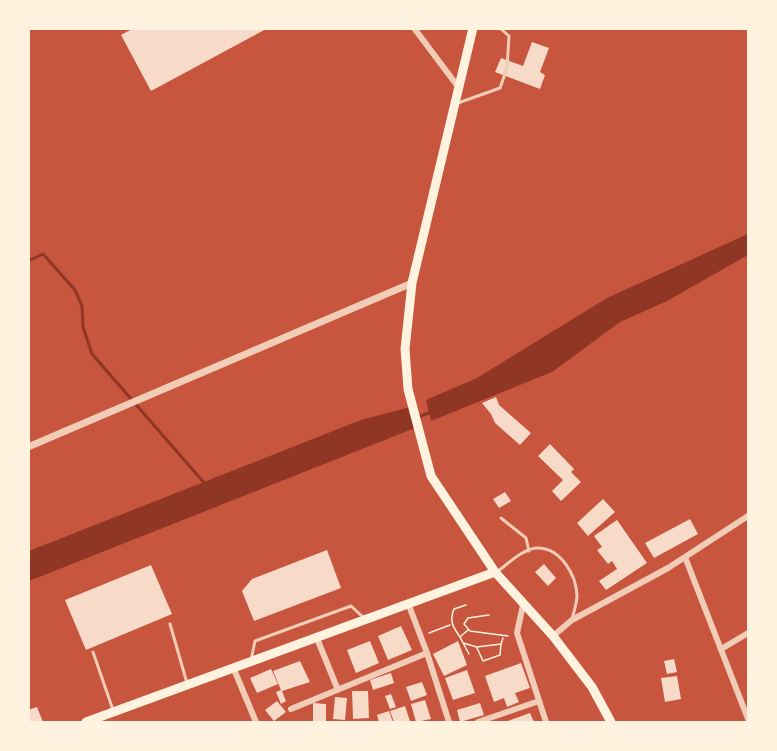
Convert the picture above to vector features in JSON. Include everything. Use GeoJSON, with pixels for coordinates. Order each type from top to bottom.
{"type":"FeatureCollection","features":[{"type":"Feature","properties":{"kind":"main road"},"geometry":{"type":"LineString","coordinates":[[473,28],[412,284],[405,349],[408,389],[432,476],[461,525],[495,572],[553,636],[592,687],[611,723]]}},
{"type":"Feature","properties":{"kind":"main road"},"geometry":{"type":"LineString","coordinates":[[86,723],[101,720],[114,712],[187,684],[495,572]]}},
{"type":"Feature","properties":{"kind":"street"},"geometry":{"type":"LineString","coordinates":[[414,28],[459,88]]}},
{"type":"Feature","properties":{"kind":"street"},"geometry":{"type":"LineString","coordinates":[[28,447],[412,284]]}},
{"type":"Feature","properties":{"kind":"street"},"geometry":{"type":"LineString","coordinates":[[553,636],[572,621],[685,557],[748,516]]}},
{"type":"Feature","properties":{"kind":"street"},"geometry":{"type":"LineString","coordinates":[[685,557],[723,648],[748,719]]}},
{"type":"Feature","properties":{"kind":"street"},"geometry":{"type":"LineString","coordinates":[[408,603],[427,653],[449,723]]}},
{"type":"Feature","properties":{"kind":"street"},"geometry":{"type":"LineString","coordinates":[[523,605],[517,633],[546,723]]}},
{"type":"Feature","properties":{"kind":"street"},"geometry":{"type":"LineString","coordinates":[[723,648],[748,633]]}},
{"type":"Feature","properties":{"kind":"street"},"geometry":{"type":"LineString","coordinates":[[316,636],[338,690]]}},
{"type":"Feature","properties":{"kind":"street"},"geometry":{"type":"LineString","coordinates":[[291,709],[427,653]]}},
{"type":"Feature","properties":{"kind":"street"},"geometry":{"type":"LineString","coordinates":[[233,667],[256,723]]}},
{"type":"Feature","properties":{"kind":"street"},"geometry":{"type":"LineString","coordinates":[[478,723],[539,701]]}},
{"type":"Feature","properties":{"kind":"lane"},"geometry":{"type":"LineString","coordinates":[[456,103],[500,88],[507,68],[509,36],[500,28]]}},
{"type":"Feature","properties":{"kind":"lane"},"geometry":{"type":"LineString","coordinates":[[501,518],[526,538],[529,551]]}},
{"type":"Feature","properties":{"kind":"lane"},"geometry":{"type":"LineString","coordinates":[[495,572],[538,548],[555,553],[571,570],[577,595],[572,621]]}},
{"type":"Feature","properties":{"kind":"lane"},"geometry":{"type":"LineString","coordinates":[[251,660],[255,641],[351,606],[365,618]]}},
{"type":"Feature","properties":{"kind":"lane"},"geometry":{"type":"LineString","coordinates":[[170,624],[187,684]]}},
{"type":"Feature","properties":{"kind":"lane"},"geometry":{"type":"LineString","coordinates":[[93,652],[114,712]]}},
{"type":"Feature","properties":{"kind":"path"},"geometry":{"type":"LineString","coordinates":[[466,605],[454,609],[452,625],[469,654]]}},
{"type":"Feature","properties":{"kind":"path"},"geometry":{"type":"LineString","coordinates":[[489,615],[468,618],[464,624],[468,629],[504,637],[517,633]]}},
{"type":"Feature","properties":{"kind":"path"},"geometry":{"type":"LineString","coordinates":[[421,639],[434,630],[452,625]]}},
{"type":"Feature","properties":{"kind":"path"},"geometry":{"type":"LineString","coordinates":[[460,637],[468,629]]}},
{"type":"Feature","properties":{"kind":"path"},"geometry":{"type":"LineString","coordinates":[[477,647],[483,661],[500,654],[504,637]]}},
{"type":"Feature","properties":{"kind":"path"},"geometry":{"type":"LineString","coordinates":[[463,643],[477,647],[501,644]]}},
{"type":"Feature","properties":{"kind":"shaded area"},"geometry":{"type":"Polygon","coordinates":[[[748,234],[748,255],[667,301],[620,322],[552,372],[431,421],[426,400],[477,378],[607,298],[748,234]]]}},
{"type":"Feature","properties":{"kind":"shaded area"},"geometry":{"type":"Polygon","coordinates":[[[410,407],[415,428],[29,581],[29,551],[361,420],[410,407]]]}},
{"type":"Feature","properties":{"kind":"building"},"geometry":{"type":"Polygon","coordinates":[[[134,28],[268,28],[151,91],[121,35],[134,28]]]}},
{"type":"Feature","properties":{"kind":"building"},"geometry":{"type":"Polygon","coordinates":[[[532,42],[549,48],[540,72],[545,75],[540,89],[495,72],[501,58],[523,66],[532,42]]]}},
{"type":"Feature","properties":{"kind":"building"},"geometry":{"type":"Polygon","coordinates":[[[496,397],[499,405],[531,433],[520,445],[495,423],[482,403],[496,397]]]}},
{"type":"Feature","properties":{"kind":"building"},"geometry":{"type":"Polygon","coordinates":[[[550,444],[574,469],[571,472],[581,482],[561,501],[552,491],[563,480],[538,456],[550,444]]]}},
{"type":"Feature","properties":{"kind":"building"},"geometry":{"type":"Polygon","coordinates":[[[505,492],[511,501],[499,508],[493,499],[505,492]]]}},
{"type":"Feature","properties":{"kind":"building"},"geometry":{"type":"Polygon","coordinates":[[[603,499],[615,512],[588,536],[577,523],[603,499]]]}},
{"type":"Feature","properties":{"kind":"building"},"geometry":{"type":"Polygon","coordinates":[[[690,519],[698,534],[654,558],[645,543],[690,519]]]}},
{"type":"Feature","properties":{"kind":"building"},"geometry":{"type":"Polygon","coordinates":[[[617,520],[647,563],[606,590],[599,581],[617,569],[612,561],[608,564],[597,550],[602,547],[594,536],[617,520]]]}},
{"type":"Feature","properties":{"kind":"building"},"geometry":{"type":"Polygon","coordinates":[[[327,550],[341,588],[254,621],[242,591],[252,579],[327,550]]]}},
{"type":"Feature","properties":{"kind":"building"},"geometry":{"type":"Polygon","coordinates":[[[544,564],[556,578],[548,586],[535,572],[544,564]]]}},
{"type":"Feature","properties":{"kind":"building"},"geometry":{"type":"Polygon","coordinates":[[[151,565],[172,614],[86,650],[65,600],[151,565]]]}},
{"type":"Feature","properties":{"kind":"building"},"geometry":{"type":"Polygon","coordinates":[[[401,626],[412,650],[388,660],[378,636],[401,626]]]}},
{"type":"Feature","properties":{"kind":"building"},"geometry":{"type":"Polygon","coordinates":[[[370,641],[379,663],[356,673],[347,650],[370,641]]]}},
{"type":"Feature","properties":{"kind":"building"},"geometry":{"type":"Polygon","coordinates":[[[458,641],[467,665],[444,676],[433,654],[458,641]]]}},
{"type":"Feature","properties":{"kind":"building"},"geometry":{"type":"Polygon","coordinates":[[[674,659],[677,672],[667,674],[664,661],[674,659]]]}},
{"type":"Feature","properties":{"kind":"building"},"geometry":{"type":"Polygon","coordinates":[[[300,661],[310,682],[282,691],[286,701],[281,704],[276,692],[281,690],[273,671],[300,661]]]}},
{"type":"Feature","properties":{"kind":"building"},"geometry":{"type":"Polygon","coordinates":[[[521,663],[530,688],[515,693],[519,702],[507,707],[504,698],[494,702],[485,676],[521,663]]]}},
{"type":"Feature","properties":{"kind":"building"},"geometry":{"type":"Polygon","coordinates":[[[271,669],[278,684],[257,693],[250,678],[271,669]]]}},
{"type":"Feature","properties":{"kind":"building"},"geometry":{"type":"Polygon","coordinates":[[[467,670],[475,693],[453,700],[445,678],[467,670]]]}},
{"type":"Feature","properties":{"kind":"building"},"geometry":{"type":"Polygon","coordinates":[[[391,673],[394,683],[373,690],[370,680],[391,673]]]}},
{"type":"Feature","properties":{"kind":"building"},"geometry":{"type":"Polygon","coordinates":[[[677,676],[681,699],[665,702],[661,678],[677,676]]]}},
{"type":"Feature","properties":{"kind":"building"},"geometry":{"type":"Polygon","coordinates":[[[422,682],[427,695],[411,701],[406,687],[422,682]]]}},
{"type":"Feature","properties":{"kind":"building"},"geometry":{"type":"Polygon","coordinates":[[[352,691],[368,691],[369,718],[353,719],[352,691]]]}},
{"type":"Feature","properties":{"kind":"building"},"geometry":{"type":"Polygon","coordinates":[[[391,694],[396,707],[390,709],[385,696],[391,694]]]}},
{"type":"Feature","properties":{"kind":"building"},"geometry":{"type":"Polygon","coordinates":[[[335,697],[347,698],[345,720],[333,719],[335,697]]]}},
{"type":"Feature","properties":{"kind":"building"},"geometry":{"type":"Polygon","coordinates":[[[425,700],[431,719],[416,722],[411,704],[425,700]]]}},
{"type":"Feature","properties":{"kind":"building"},"geometry":{"type":"Polygon","coordinates":[[[277,701],[286,712],[274,721],[265,710],[277,701]]]}},
{"type":"Feature","properties":{"kind":"building"},"geometry":{"type":"Polygon","coordinates":[[[313,703],[326,704],[326,722],[313,722],[313,703]]]}},
{"type":"Feature","properties":{"kind":"building"},"geometry":{"type":"Polygon","coordinates":[[[480,703],[484,715],[460,722],[457,710],[480,703]]]}},
{"type":"Feature","properties":{"kind":"building"},"geometry":{"type":"Polygon","coordinates":[[[405,706],[410,721],[394,722],[390,711],[405,706]]]}},
{"type":"Feature","properties":{"kind":"building"},"geometry":{"type":"Polygon","coordinates":[[[37,707],[43,722],[28,722],[28,710],[37,707]]]}},
{"type":"Feature","properties":{"kind":"building"},"geometry":{"type":"Polygon","coordinates":[[[389,711],[393,722],[379,722],[377,715],[389,711]]]}},
{"type":"Feature","properties":{"kind":"building"},"geometry":{"type":"Polygon","coordinates":[[[530,713],[534,722],[505,722],[530,713]]]}},
{"type":"Feature","properties":{"kind":"waterway"},"geometry":{"type":"LineString","coordinates":[[28,261],[43,254],[75,290],[82,306],[83,327],[92,354],[206,485]]}},
{"type":"Feature","properties":{"kind":"waterway"},"geometry":{"type":"LineString","coordinates":[[418,417],[431,412]]}}]}
